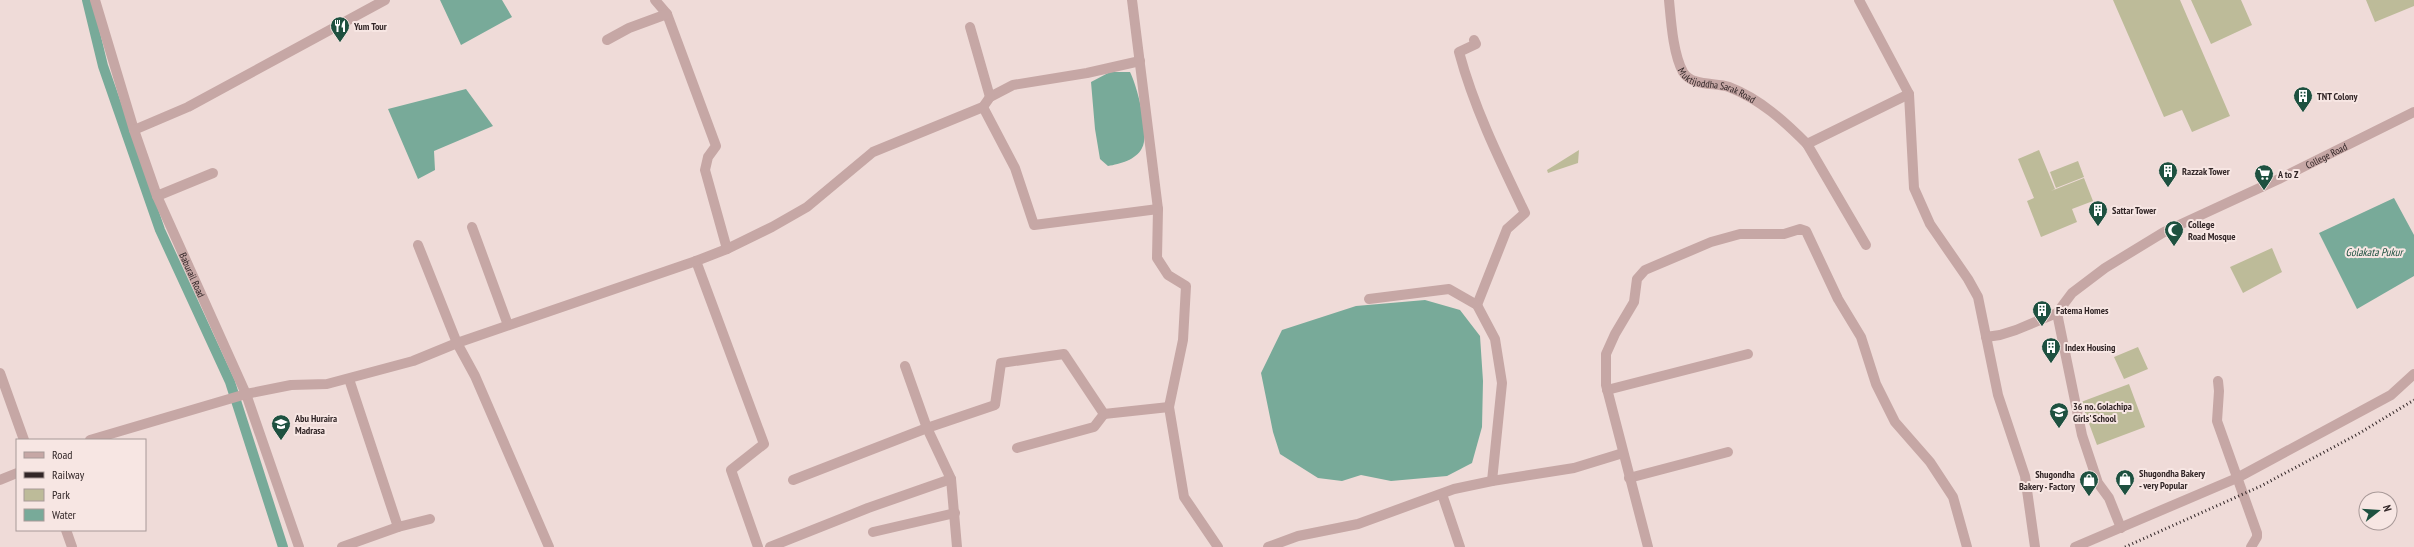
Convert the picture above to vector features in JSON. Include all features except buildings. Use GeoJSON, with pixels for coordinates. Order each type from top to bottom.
{"type":"FeatureCollection","features":[{"type":"Feature","properties":{"kind":"street","name":"Baburail Road"},"geometry":{"type":"LineString","coordinates":[[95,0],[134,130],[157,196],[245,394],[299,547]]}},
{"type":"Feature","properties":{"kind":"street"},"geometry":{"type":"LineString","coordinates":[[134,130],[188,107],[385,0]]}},
{"type":"Feature","properties":{"kind":"street"},"geometry":{"type":"LineString","coordinates":[[655,0],[667,14],[716,146],[708,157],[705,170],[727,248]]}},
{"type":"Feature","properties":{"kind":"street"},"geometry":{"type":"LineString","coordinates":[[1132,0],[1158,209],[1157,258],[1168,274],[1186,286],[1183,340],[1169,407],[1184,497],[1218,547]]}},
{"type":"Feature","properties":{"kind":"street","name":"Muktijoddha Sarak Road"},"geometry":{"type":"LineString","coordinates":[[1669,0],[1676,45],[1684,73],[1690,79],[1728,86],[1777,114],[1807,144],[1866,245]]}},
{"type":"Feature","properties":{"kind":"street"},"geometry":{"type":"LineString","coordinates":[[1860,0],[1909,94],[1914,188],[1930,224],[1968,279],[1978,297],[1998,395],[2026,476],[2036,547]]}},
{"type":"Feature","properties":{"kind":"street"},"geometry":{"type":"LineString","coordinates":[[607,40],[629,28],[667,14]]}},
{"type":"Feature","properties":{"kind":"street"},"geometry":{"type":"LineString","coordinates":[[970,27],[990,97]]}},
{"type":"Feature","properties":{"kind":"street"},"geometry":{"type":"LineString","coordinates":[[1474,40],[1476,44],[1459,52],[1465,77],[1497,154],[1525,213],[1507,229],[1477,305]]}},
{"type":"Feature","properties":{"kind":"street"},"geometry":{"type":"LineString","coordinates":[[93,439],[245,394],[291,385],[327,384],[414,361],[457,343],[696,261],[772,227],[807,207],[873,152],[984,107],[990,97],[1013,85],[1087,73],[1140,61]]}},
{"type":"Feature","properties":{"kind":"street"},"geometry":{"type":"LineString","coordinates":[[1807,144],[1909,94]]}},
{"type":"Feature","properties":{"kind":"street"},"geometry":{"type":"LineString","coordinates":[[984,107],[1015,168],[1034,225],[1158,209]]}},
{"type":"Feature","properties":{"kind":"street","name":"College Road"},"geometry":{"type":"LineString","coordinates":[[2057,313],[2072,293],[2105,268],[2164,232],[2279,179],[2414,112]]}},
{"type":"Feature","properties":{"kind":"street"},"geometry":{"type":"LineString","coordinates":[[157,196],[213,173]]}},
{"type":"Feature","properties":{"kind":"street"},"geometry":{"type":"LineString","coordinates":[[472,227],[508,325]]}},
{"type":"Feature","properties":{"kind":"street"},"geometry":{"type":"LineString","coordinates":[[1648,547],[1607,390],[1606,354],[1615,334],[1634,302],[1637,280],[1646,270],[1711,242],[1740,234],[1784,234],[1800,229],[1806,231],[1838,299],[1861,338],[1876,384],[1895,422],[1930,462],[1954,497],[1967,547]]}},
{"type":"Feature","properties":{"kind":"street"},"geometry":{"type":"LineString","coordinates":[[418,245],[457,343],[475,376],[549,547]]}},
{"type":"Feature","properties":{"kind":"street"},"geometry":{"type":"LineString","coordinates":[[696,261],[764,444],[731,470],[758,547]]}},
{"type":"Feature","properties":{"kind":"street"},"geometry":{"type":"LineString","coordinates":[[1369,300],[1449,289],[1477,305],[1495,339],[1502,383],[1492,481]]}},
{"type":"Feature","properties":{"kind":"street"},"geometry":{"type":"LineString","coordinates":[[1986,337],[2000,336],[2057,313],[2082,435],[2098,483],[2108,498],[2121,528]]}},
{"type":"Feature","properties":{"kind":"street"},"geometry":{"type":"LineString","coordinates":[[793,480],[927,428],[995,405],[1001,362],[1064,354],[1104,414]]}},
{"type":"Feature","properties":{"kind":"street"},"geometry":{"type":"LineString","coordinates":[[1607,390],[1748,354]]}},
{"type":"Feature","properties":{"kind":"street"},"geometry":{"type":"LineString","coordinates":[[904,366],[927,428],[951,479],[957,547]]}},
{"type":"Feature","properties":{"kind":"street"},"geometry":{"type":"LineString","coordinates":[[0,373],[24,439]]}},
{"type":"Feature","properties":{"kind":"street"},"geometry":{"type":"LineString","coordinates":[[2075,547],[2237,478],[2391,395],[2414,374]]}},
{"type":"Feature","properties":{"kind":"street"},"geometry":{"type":"LineString","coordinates":[[349,379],[398,527]]}},
{"type":"Feature","properties":{"kind":"street"},"geometry":{"type":"LineString","coordinates":[[2218,381],[2219,391],[2217,421],[2257,533],[2257,537],[2251,547]]}},
{"type":"Feature","properties":{"kind":"street"},"geometry":{"type":"LineString","coordinates":[[1018,448],[1094,427],[1104,414],[1169,407]]}},
{"type":"Feature","properties":{"kind":"street"},"geometry":{"type":"LineString","coordinates":[[1629,478],[1728,452]]}},
{"type":"Feature","properties":{"kind":"street"},"geometry":{"type":"LineString","coordinates":[[1268,547],[1298,536],[1358,524],[1442,494],[1492,481],[1574,468],[1623,453]]}},
{"type":"Feature","properties":{"kind":"street"},"geometry":{"type":"LineString","coordinates":[[0,480],[16,474]]}},
{"type":"Feature","properties":{"kind":"street"},"geometry":{"type":"LineString","coordinates":[[770,547],[868,508],[951,479]]}},
{"type":"Feature","properties":{"kind":"street"},"geometry":{"type":"LineString","coordinates":[[1442,494],[1460,547]]}},
{"type":"Feature","properties":{"kind":"street"},"geometry":{"type":"LineString","coordinates":[[873,532],[955,513]]}},
{"type":"Feature","properties":{"kind":"street"},"geometry":{"type":"LineString","coordinates":[[342,547],[398,527],[430,519]]}},
{"type":"Feature","properties":{"kind":"street"},"geometry":{"type":"LineString","coordinates":[[66,531],[72,547]]}},
{"type":"Feature","properties":{"kind":"green space"},"geometry":{"type":"Polygon","coordinates":[[[2113,0],[2180,0],[2230,116],[2192,132],[2182,110],[2164,117],[2113,0]]]}},
{"type":"Feature","properties":{"kind":"green space"},"geometry":{"type":"Polygon","coordinates":[[[2191,0],[2241,0],[2252,25],[2211,44],[2191,0]]]}},
{"type":"Feature","properties":{"kind":"green space"},"geometry":{"type":"Polygon","coordinates":[[[2366,0],[2414,0],[2414,6],[2375,22],[2366,0]]]}},
{"type":"Feature","properties":{"kind":"green space"},"geometry":{"type":"Polygon","coordinates":[[[1579,150],[1578,163],[1548,173],[1547,170],[1579,150]]]}},
{"type":"Feature","properties":{"kind":"green space"},"geometry":{"type":"Polygon","coordinates":[[[2039,150],[2055,189],[2051,191],[2084,178],[2093,201],[2072,209],[2077,222],[2041,237],[2027,201],[2034,198],[2018,159],[2039,150]]]}},
{"type":"Feature","properties":{"kind":"green space"},"geometry":{"type":"Polygon","coordinates":[[[2078,161],[2084,177],[2056,188],[2050,172],[2078,161]]]}},
{"type":"Feature","properties":{"kind":"green space"},"geometry":{"type":"Polygon","coordinates":[[[2272,248],[2282,272],[2243,293],[2230,267],[2272,248]]]}},
{"type":"Feature","properties":{"kind":"green space"},"geometry":{"type":"Polygon","coordinates":[[[2138,347],[2148,369],[2124,379],[2114,357],[2138,347]]]}},
{"type":"Feature","properties":{"kind":"green space"},"geometry":{"type":"Polygon","coordinates":[[[2129,384],[2145,427],[2097,445],[2081,402],[2129,384]]]}},
{"type":"Feature","properties":{"kind":"water"},"geometry":{"type":"Polygon","coordinates":[[[440,0],[502,0],[512,17],[461,45],[440,0]]]}},
{"type":"Feature","properties":{"kind":"water"},"geometry":{"type":"Polygon","coordinates":[[[1110,72],[1130,72],[1142,110],[1144,121],[1144,141],[1142,148],[1136,156],[1122,163],[1108,166],[1100,159],[1095,129],[1091,82],[1110,72]]]}},
{"type":"Feature","properties":{"kind":"water"},"geometry":{"type":"Polygon","coordinates":[[[466,89],[493,126],[434,151],[435,170],[418,179],[388,109],[466,89]]]}},
{"type":"Feature","properties":{"kind":"water","name":"Golakata Pukur"},"geometry":{"type":"Polygon","coordinates":[[[2394,198],[2414,235],[2414,276],[2357,309],[2319,233],[2394,198]]]}},
{"type":"Feature","properties":{"kind":"water"},"geometry":{"type":"Polygon","coordinates":[[[1425,300],[1460,310],[1480,336],[1483,381],[1482,427],[1472,463],[1447,476],[1391,481],[1361,475],[1342,481],[1318,478],[1280,454],[1273,432],[1261,373],[1282,330],[1356,306],[1425,300]]]}},
{"type":"Feature","properties":{"kind":"waterway"},"geometry":{"type":"LineString","coordinates":[[87,0],[103,66],[160,230],[230,382],[283,547]]}},
{"type":"Feature","properties":{"kind":"railway"},"geometry":{"type":"LineString","coordinates":[[2125,547],[2261,486],[2358,434],[2414,400]]}},
{"type":"Feature","properties":{"kind":"place","name":"Yum Tour"},"geometry":{"type":"Point","coordinates":[340,43]}},
{"type":"Feature","properties":{"kind":"place","name":"TNT Colony"},"geometry":{"type":"Point","coordinates":[2303,113]}},
{"type":"Feature","properties":{"kind":"place","name":"Razzak Tower"},"geometry":{"type":"Point","coordinates":[2168,188]}},
{"type":"Feature","properties":{"kind":"place","name":"A to Z"},"geometry":{"type":"Point","coordinates":[2264,191]}},
{"type":"Feature","properties":{"kind":"place","name":"Sattar Tower"},"geometry":{"type":"Point","coordinates":[2098,227]}},
{"type":"Feature","properties":{"kind":"place","name":"College Road Mosque"},"geometry":{"type":"Point","coordinates":[2174,247]}},
{"type":"Feature","properties":{"kind":"place","name":"Fatema Homes"},"geometry":{"type":"Point","coordinates":[2042,327]}},
{"type":"Feature","properties":{"kind":"place","name":"Index Housing"},"geometry":{"type":"Point","coordinates":[2051,364]}},
{"type":"Feature","properties":{"kind":"place","name":"36 no. Golachipa Girls' School"},"geometry":{"type":"Point","coordinates":[2059,429]}},
{"type":"Feature","properties":{"kind":"place","name":"Abu Huraira Madrasa"},"geometry":{"type":"Point","coordinates":[281,441]}},
{"type":"Feature","properties":{"kind":"place","name":"Shugondha Bakery - very Popular"},"geometry":{"type":"Point","coordinates":[2125,496]}},
{"type":"Feature","properties":{"kind":"place","name":"Shugondha Bakery - Factory"},"geometry":{"type":"Point","coordinates":[2089,497]}}]}
